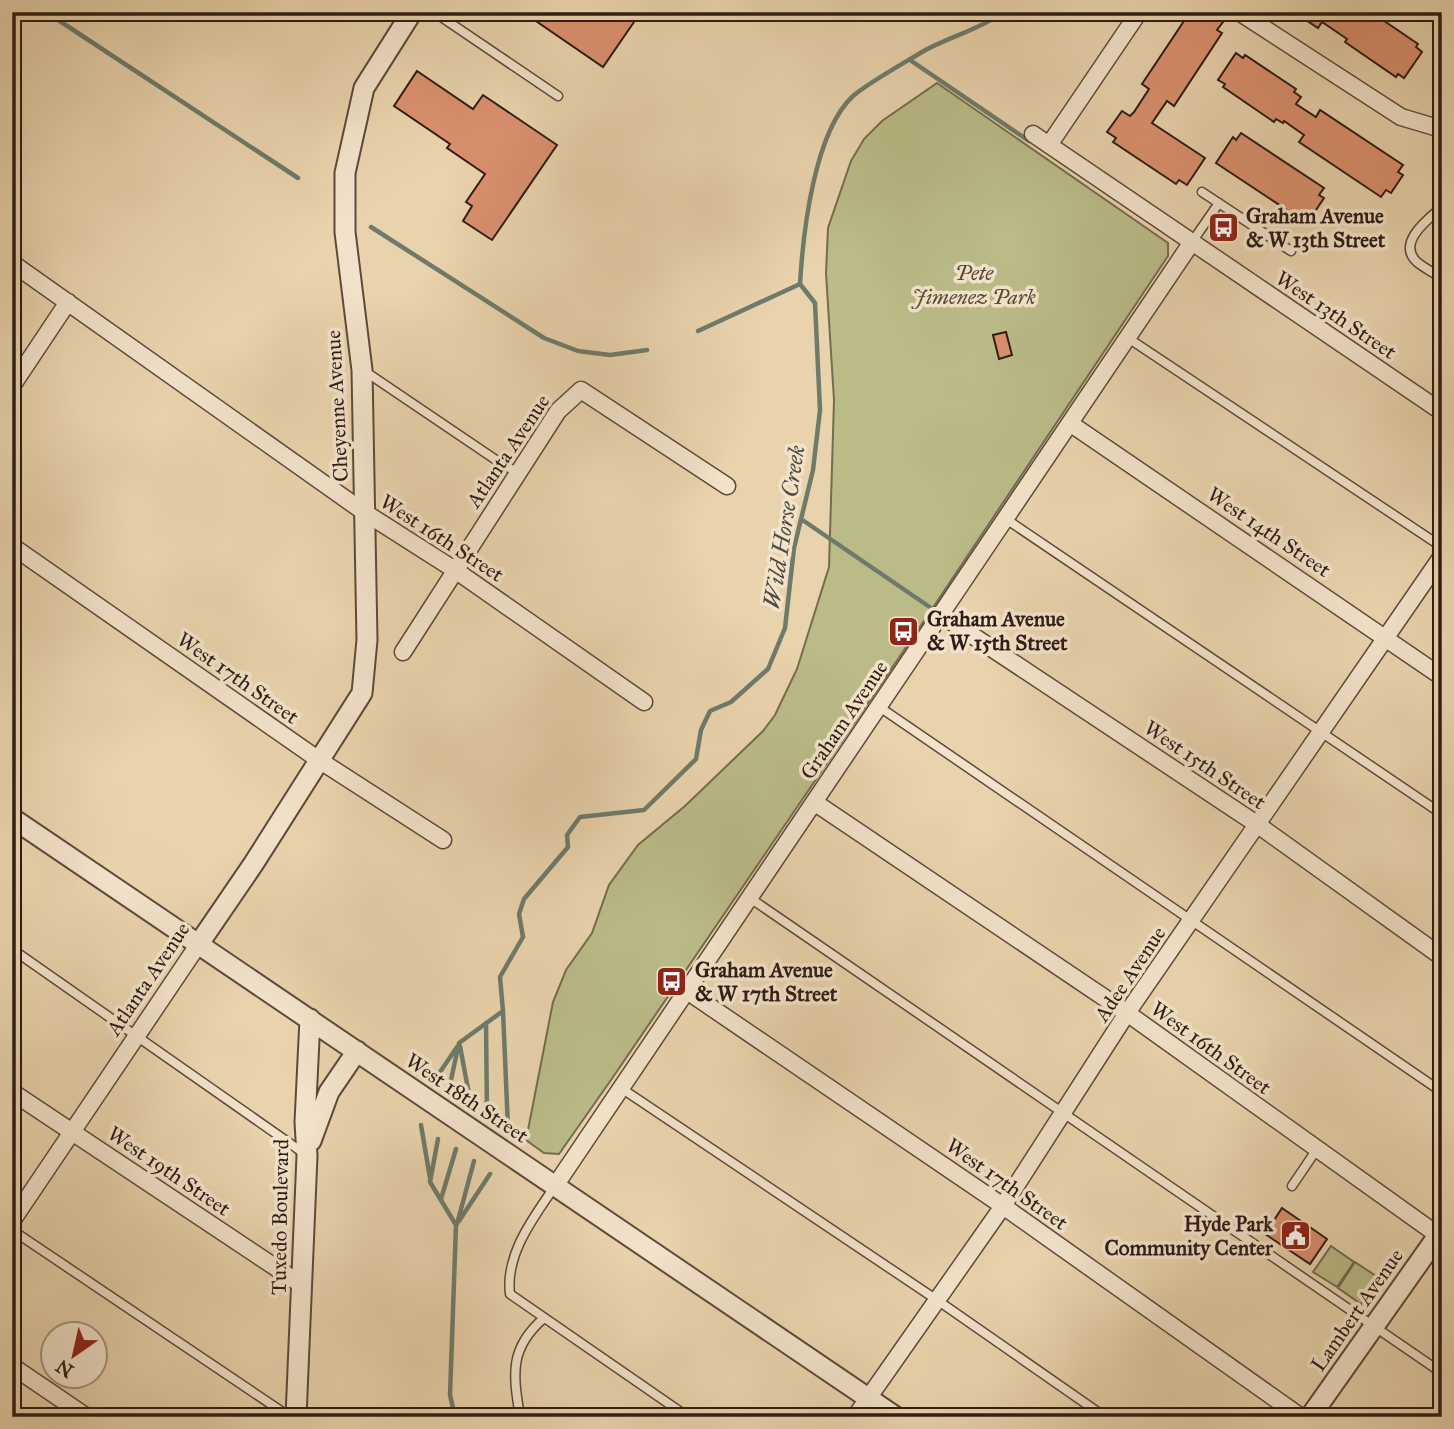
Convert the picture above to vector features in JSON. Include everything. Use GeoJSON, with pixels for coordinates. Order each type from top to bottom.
{"type":"FeatureCollection","features":[{"type":"Feature","properties":{"kind":"street","name":"Cheyenne Avenue"},"geometry":{"type":"LineString","coordinates":[[319,760],[362,693],[368,640],[362,370],[345,232],[345,173],[364,88],[412,12]]}},
{"type":"Feature","properties":{"kind":"street"},"geometry":{"type":"LineString","coordinates":[[1049,145],[1139,12]]}},
{"type":"Feature","properties":{"kind":"street"},"geometry":{"type":"LineString","coordinates":[[1240,12],[1401,117],[1438,128],[1442,132]]}},
{"type":"Feature","properties":{"kind":"street","name":"West 13th Street"},"geometry":{"type":"LineString","coordinates":[[1033,134],[1442,412]]}},
{"type":"Feature","properties":{"kind":"street","name":"Graham Avenue"},"geometry":{"type":"LineString","coordinates":[[555,1186],[1192,242]]}},
{"type":"Feature","properties":{"kind":"street","name":"West 16th Street"},"geometry":{"type":"LineString","coordinates":[[12,263],[364,512],[456,570],[644,702]]}},
{"type":"Feature","properties":{"kind":"street"},"geometry":{"type":"LineString","coordinates":[[12,386],[68,302]]}},
{"type":"Feature","properties":{"kind":"street","name":"Atlanta Avenue"},"geometry":{"type":"LineString","coordinates":[[403,652],[558,411],[581,390],[727,486]]}},
{"type":"Feature","properties":{"kind":"street","name":"West 14th Street"},"geometry":{"type":"LineString","coordinates":[[1071,424],[1442,677]]}},
{"type":"Feature","properties":{"kind":"street","name":"West 17th Street"},"geometry":{"type":"LineString","coordinates":[[12,546],[319,760],[443,840]]}},
{"type":"Feature","properties":{"kind":"street","name":"Adee Avenue"},"geometry":{"type":"LineString","coordinates":[[855,1417],[1003,1206],[1127,1013],[1442,556]]}},
{"type":"Feature","properties":{"kind":"street","name":"West 15th Street"},"geometry":{"type":"LineString","coordinates":[[940,614],[1258,825],[1442,957]]}},
{"type":"Feature","properties":{"kind":"street","name":"Atlanta Avenue"},"geometry":{"type":"LineString","coordinates":[[12,1222],[254,863],[319,760]]}},
{"type":"Feature","properties":{"kind":"street","name":"West 16th Street"},"geometry":{"type":"LineString","coordinates":[[814,802],[1127,1013],[1440,1234]]}},
{"type":"Feature","properties":{"kind":"street","name":"West 18th Street"},"geometry":{"type":"LineString","coordinates":[[12,818],[896,1417]]}},
{"type":"Feature","properties":{"kind":"street","name":"West 17th Street"},"geometry":{"type":"LineString","coordinates":[[687,991],[1003,1206],[1301,1417]]}},
{"type":"Feature","properties":{"kind":"street","name":"Tuxedo Boulevard"},"geometry":{"type":"LineString","coordinates":[[296,1417],[310,1019]]}},
{"type":"Feature","properties":{"kind":"street"},"geometry":{"type":"LineString","coordinates":[[307,1156],[324,1102],[337,1078],[357,1051]]}},
{"type":"Feature","properties":{"kind":"street","name":"West 19th Street"},"geometry":{"type":"LineString","coordinates":[[12,1092],[302,1285]]}},
{"type":"Feature","properties":{"kind":"street","name":"Lambert Avenue"},"geometry":{"type":"LineString","coordinates":[[1310,1417],[1440,1234]]}},
{"type":"Feature","properties":{"kind":"street"},"geometry":{"type":"LineString","coordinates":[[12,1366],[87,1417]]}},
{"type":"Feature","properties":{"kind":"lane"},"geometry":{"type":"LineString","coordinates":[[434,12],[558,96]]}},
{"type":"Feature","properties":{"kind":"lane"},"geometry":{"type":"LineString","coordinates":[[1202,192],[1291,251]]}},
{"type":"Feature","properties":{"kind":"lane"},"geometry":{"type":"LineString","coordinates":[[1192,242],[1219,204]]}},
{"type":"Feature","properties":{"kind":"lane"},"geometry":{"type":"LineString","coordinates":[[1442,206],[1413,234],[1410,248],[1415,260],[1442,278]]}},
{"type":"Feature","properties":{"kind":"lane"},"geometry":{"type":"LineString","coordinates":[[1128,338],[1442,547]]}},
{"type":"Feature","properties":{"kind":"lane"},"geometry":{"type":"LineString","coordinates":[[362,370],[518,473]]}},
{"type":"Feature","properties":{"kind":"lane"},"geometry":{"type":"LineString","coordinates":[[1006,519],[1442,814]]}},
{"type":"Feature","properties":{"kind":"lane"},"geometry":{"type":"LineString","coordinates":[[878,706],[1442,1091]]}},
{"type":"Feature","properties":{"kind":"lane"},"geometry":{"type":"LineString","coordinates":[[750,898],[1442,1373]]}},
{"type":"Feature","properties":{"kind":"lane"},"geometry":{"type":"LineString","coordinates":[[12,949],[307,1156]]}},
{"type":"Feature","properties":{"kind":"lane"},"geometry":{"type":"LineString","coordinates":[[621,1088],[937,1300],[1105,1417]]}},
{"type":"Feature","properties":{"kind":"lane"},"geometry":{"type":"LineString","coordinates":[[1292,1186],[1317,1149]]}},
{"type":"Feature","properties":{"kind":"lane"},"geometry":{"type":"LineString","coordinates":[[555,1186],[529,1224],[512,1263],[510,1294],[688,1417]]}},
{"type":"Feature","properties":{"kind":"lane"},"geometry":{"type":"LineString","coordinates":[[12,1230],[290,1417]]}},
{"type":"Feature","properties":{"kind":"lane"},"geometry":{"type":"LineString","coordinates":[[520,1417],[515,1377],[516,1354],[529,1331],[544,1318]]}},
{"type":"Feature","properties":{"kind":"green space","name":"Pete Jimenez Park"},"geometry":{"type":"Polygon","coordinates":[[[937,83],[1168,243],[1168,256],[928,615],[611,1080],[559,1154],[544,1153],[526,1140],[553,1002],[566,970],[592,933],[609,885],[638,845],[685,806],[763,731],[775,715],[797,669],[829,567],[834,400],[826,273],[828,228],[851,161],[864,139],[882,121],[937,83]]]}},
{"type":"Feature","properties":{"kind":"green space"},"geometry":{"type":"Polygon","coordinates":[[[1331,1246],[1354,1262],[1337,1287],[1313,1272],[1331,1246]]]}},
{"type":"Feature","properties":{"kind":"green space"},"geometry":{"type":"Polygon","coordinates":[[[1355,1262],[1379,1278],[1361,1304],[1338,1288],[1355,1262]]]}},
{"type":"Feature","properties":{"kind":"building"},"geometry":{"type":"Polygon","coordinates":[[[538,12],[620,12],[634,22],[603,67],[533,19],[538,12]]]}},
{"type":"Feature","properties":{"kind":"building"},"geometry":{"type":"Polygon","coordinates":[[[1190,12],[1209,12],[1223,22],[1217,30],[1222,33],[1174,106],[1167,101],[1152,123],[1205,158],[1187,185],[1179,180],[1176,184],[1113,142],[1116,138],[1107,132],[1122,111],[1130,116],[1134,112],[1149,89],[1142,84],[1190,12]]]}},
{"type":"Feature","properties":{"kind":"building"},"geometry":{"type":"Polygon","coordinates":[[[1294,12],[1371,12],[1418,44],[1416,47],[1422,52],[1404,78],[1398,74],[1396,77],[1345,42],[1347,39],[1322,22],[1318,28],[1294,12]]]}},
{"type":"Feature","properties":{"kind":"building"},"geometry":{"type":"Polygon","coordinates":[[[1236,53],[1243,58],[1245,55],[1296,89],[1294,92],[1301,97],[1296,104],[1316,117],[1320,110],[1403,165],[1398,172],[1403,175],[1391,193],[1386,190],[1381,197],[1299,142],[1304,135],[1284,121],[1283,123],[1276,119],[1274,122],[1223,87],[1225,84],[1218,80],[1236,53]]]}},
{"type":"Feature","properties":{"kind":"building"},"geometry":{"type":"Polygon","coordinates":[[[417,71],[473,109],[483,95],[557,145],[492,240],[463,221],[472,206],[466,202],[485,174],[447,148],[450,144],[394,106],[417,71]]]}},
{"type":"Feature","properties":{"kind":"building"},"geometry":{"type":"Polygon","coordinates":[[[1241,133],[1324,188],[1319,195],[1324,198],[1312,216],[1307,213],[1302,220],[1216,163],[1233,137],[1236,140],[1241,133]]]}},
{"type":"Feature","properties":{"kind":"building"},"geometry":{"type":"Polygon","coordinates":[[[1006,332],[1012,355],[999,359],[993,335],[1006,332]]]}},
{"type":"Feature","properties":{"kind":"building","name":"Hyde Park Community Center"},"geometry":{"type":"Polygon","coordinates":[[[1282,1208],[1327,1239],[1310,1264],[1265,1234],[1282,1208]]]}},
{"type":"Feature","properties":{"kind":"waterway"},"geometry":{"type":"LineString","coordinates":[[46,12],[298,178]]}},
{"type":"Feature","properties":{"kind":"waterway","name":"Wild Horse Creek"},"geometry":{"type":"LineString","coordinates":[[449,1089],[459,1043],[503,1011],[500,977],[523,937],[519,914],[524,899],[568,847],[567,835],[580,817],[644,810],[696,759],[701,730],[710,711],[731,702],[768,669],[785,628],[794,548],[813,470],[820,410],[815,303],[800,284],[804,238],[813,184],[829,133],[840,112],[853,96],[868,85],[922,52],[1004,12]]}},
{"type":"Feature","properties":{"kind":"waterway"},"geometry":{"type":"LineString","coordinates":[[910,60],[1029,141]]}},
{"type":"Feature","properties":{"kind":"waterway"},"geometry":{"type":"LineString","coordinates":[[371,227],[544,338],[578,351],[610,355],[647,350]]}},
{"type":"Feature","properties":{"kind":"waterway"},"geometry":{"type":"LineString","coordinates":[[698,331],[800,284]]}},
{"type":"Feature","properties":{"kind":"waterway"},"geometry":{"type":"LineString","coordinates":[[801,519],[937,612]]}},
{"type":"Feature","properties":{"kind":"waterway","name":"Wild Horse Creek"},"geometry":{"type":"LineString","coordinates":[[503,1011],[508,1128]]}},
{"type":"Feature","properties":{"kind":"waterway","name":"Wild Horse Creek"},"geometry":{"type":"LineString","coordinates":[[486,1023],[487,1113]]}},
{"type":"Feature","properties":{"kind":"waterway","name":"Wild Horse Creek"},"geometry":{"type":"LineString","coordinates":[[460,1046],[470,1100]]}},
{"type":"Feature","properties":{"kind":"waterway","name":"Wild Horse Creek"},"geometry":{"type":"LineString","coordinates":[[436,1078],[457,1047]]}},
{"type":"Feature","properties":{"kind":"waterway","name":"Wild Horse Creek"},"geometry":{"type":"LineString","coordinates":[[421,1125],[430,1178]]}},
{"type":"Feature","properties":{"kind":"waterway","name":"Wild Horse Creek"},"geometry":{"type":"LineString","coordinates":[[438,1139],[430,1182],[456,1225],[450,1395],[455,1417]]}},
{"type":"Feature","properties":{"kind":"waterway","name":"Wild Horse Creek"},"geometry":{"type":"LineString","coordinates":[[441,1199],[456,1149]]}},
{"type":"Feature","properties":{"kind":"waterway","name":"Wild Horse Creek"},"geometry":{"type":"LineString","coordinates":[[457,1224],[474,1161]]}},
{"type":"Feature","properties":{"kind":"waterway","name":"Wild Horse Creek"},"geometry":{"type":"LineString","coordinates":[[459,1221],[490,1174]]}},
{"type":"Feature","properties":{"kind":"place","name":"Graham Avenue & W 13th Street"},"geometry":{"type":"Point","coordinates":[1223,228]}},
{"type":"Feature","properties":{"kind":"place","name":"Graham Avenue & W 15th Street"},"geometry":{"type":"Point","coordinates":[904,631]}},
{"type":"Feature","properties":{"kind":"place","name":"Graham Avenue & W 17th Street"},"geometry":{"type":"Point","coordinates":[672,982]}},
{"type":"Feature","properties":{"kind":"place","name":"Hyde Park Community Center"},"geometry":{"type":"Point","coordinates":[1296,1236]}}]}
